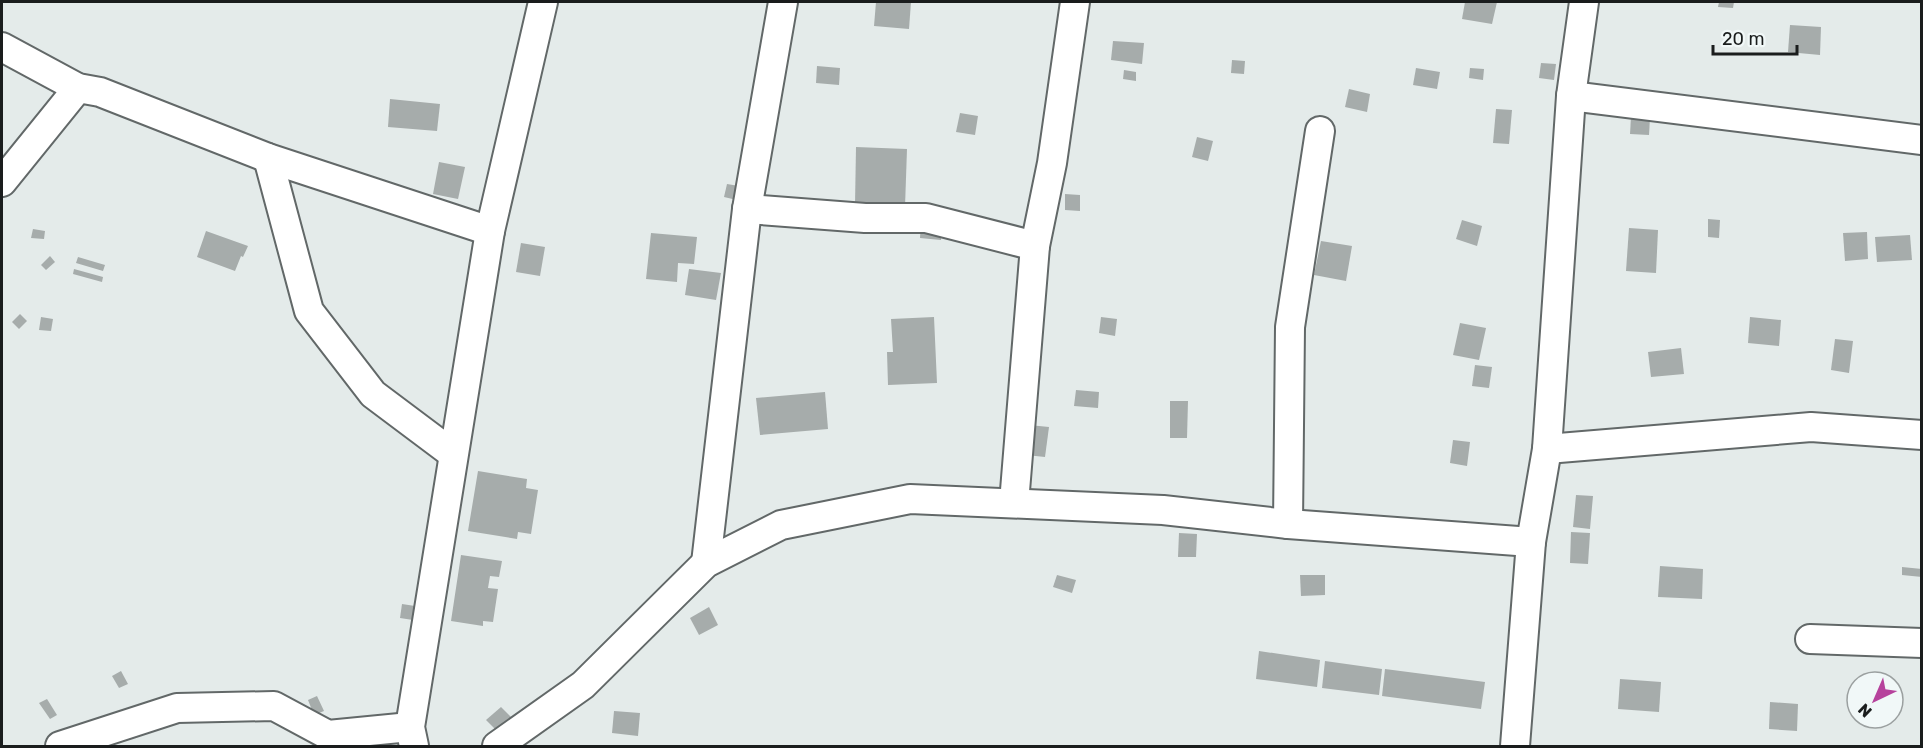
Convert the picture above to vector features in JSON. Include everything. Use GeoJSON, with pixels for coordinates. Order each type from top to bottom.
{"type":"FeatureCollection","features":[{"type":"Feature","properties":{"kind":"street"},"geometry":{"type":"LineString","coordinates":[[60,747],[177,708],[274,706],[328,735],[412,737],[453,454],[490,231],[543,2]]}},
{"type":"Feature","properties":{"kind":"street"},"geometry":{"type":"LineString","coordinates":[[706,563],[747,209],[783,2]]}},
{"type":"Feature","properties":{"kind":"street"},"geometry":{"type":"LineString","coordinates":[[1014,503],[1035,246],[1052,163],[1075,2]]}},
{"type":"Feature","properties":{"kind":"street"},"geometry":{"type":"LineString","coordinates":[[1515,747],[1531,542],[1547,449],[1571,96],[1584,2]]}},
{"type":"Feature","properties":{"kind":"street"},"geometry":{"type":"LineString","coordinates":[[2,47],[78,88],[99,92],[268,158],[490,231]]}},
{"type":"Feature","properties":{"kind":"street"},"geometry":{"type":"LineString","coordinates":[[2,182],[78,88]]}},
{"type":"Feature","properties":{"kind":"street"},"geometry":{"type":"LineString","coordinates":[[1571,96],[1922,140]]}},
{"type":"Feature","properties":{"kind":"street"},"geometry":{"type":"LineString","coordinates":[[1288,524],[1290,327],[1320,131]]}},
{"type":"Feature","properties":{"kind":"street"},"geometry":{"type":"LineString","coordinates":[[268,158],[309,311],[373,394],[453,454]]}},
{"type":"Feature","properties":{"kind":"street"},"geometry":{"type":"LineString","coordinates":[[747,209],[865,218],[926,218],[1035,246]]}},
{"type":"Feature","properties":{"kind":"street"},"geometry":{"type":"LineString","coordinates":[[1547,449],[1811,427],[1922,435]]}},
{"type":"Feature","properties":{"kind":"street"},"geometry":{"type":"LineString","coordinates":[[504,745],[583,685],[706,563],[781,525],[910,499],[1163,510],[1288,524],[1531,542]]}},
{"type":"Feature","properties":{"kind":"street"},"geometry":{"type":"LineString","coordinates":[[1810,639],[1922,643]]}},
{"type":"Feature","properties":{"kind":"building"},"geometry":{"type":"Polygon","coordinates":[[[876,2],[911,2],[909,29],[874,26],[876,2]]]}},
{"type":"Feature","properties":{"kind":"building"},"geometry":{"type":"Polygon","coordinates":[[[1465,2],[1497,2],[1492,24],[1462,19],[1465,2]]]}},
{"type":"Feature","properties":{"kind":"building"},"geometry":{"type":"Polygon","coordinates":[[[1719,2],[1734,2],[1733,8],[1718,7],[1719,2]]]}},
{"type":"Feature","properties":{"kind":"building"},"geometry":{"type":"Polygon","coordinates":[[[1790,25],[1821,27],[1820,55],[1788,52],[1790,25]]]}},
{"type":"Feature","properties":{"kind":"building"},"geometry":{"type":"Polygon","coordinates":[[[1113,41],[1144,43],[1142,64],[1111,60],[1113,41]]]}},
{"type":"Feature","properties":{"kind":"building"},"geometry":{"type":"Polygon","coordinates":[[[1232,60],[1245,61],[1244,74],[1231,73],[1232,60]]]}},
{"type":"Feature","properties":{"kind":"building"},"geometry":{"type":"Polygon","coordinates":[[[1541,63],[1556,64],[1554,80],[1539,78],[1541,63]]]}},
{"type":"Feature","properties":{"kind":"building"},"geometry":{"type":"Polygon","coordinates":[[[817,66],[840,68],[839,85],[816,83],[817,66]]]}},
{"type":"Feature","properties":{"kind":"building"},"geometry":{"type":"Polygon","coordinates":[[[1416,68],[1440,72],[1437,89],[1413,85],[1416,68]]]}},
{"type":"Feature","properties":{"kind":"building"},"geometry":{"type":"Polygon","coordinates":[[[1470,68],[1484,69],[1483,80],[1469,78],[1470,68]]]}},
{"type":"Feature","properties":{"kind":"building"},"geometry":{"type":"Polygon","coordinates":[[[1124,70],[1136,72],[1136,81],[1123,79],[1124,70]]]}},
{"type":"Feature","properties":{"kind":"building"},"geometry":{"type":"Polygon","coordinates":[[[1349,89],[1370,94],[1367,112],[1345,107],[1349,89]]]}},
{"type":"Feature","properties":{"kind":"building"},"geometry":{"type":"Polygon","coordinates":[[[390,99],[440,104],[437,131],[388,127],[390,99]]]}},
{"type":"Feature","properties":{"kind":"building"},"geometry":{"type":"Polygon","coordinates":[[[1496,109],[1512,110],[1509,144],[1493,143],[1496,109]]]}},
{"type":"Feature","properties":{"kind":"building"},"geometry":{"type":"Polygon","coordinates":[[[960,113],[978,116],[975,135],[956,132],[960,113]]]}},
{"type":"Feature","properties":{"kind":"building"},"geometry":{"type":"Polygon","coordinates":[[[1631,117],[1650,118],[1649,135],[1630,134],[1631,117]]]}},
{"type":"Feature","properties":{"kind":"building"},"geometry":{"type":"Polygon","coordinates":[[[1197,137],[1213,141],[1208,161],[1192,157],[1197,137]]]}},
{"type":"Feature","properties":{"kind":"building"},"geometry":{"type":"Polygon","coordinates":[[[856,147],[907,149],[905,207],[855,205],[856,147]]]}},
{"type":"Feature","properties":{"kind":"building"},"geometry":{"type":"Polygon","coordinates":[[[439,162],[465,167],[458,199],[433,194],[439,162]]]}},
{"type":"Feature","properties":{"kind":"building"},"geometry":{"type":"Polygon","coordinates":[[[727,184],[745,187],[741,201],[724,197],[727,184]]]}},
{"type":"Feature","properties":{"kind":"building"},"geometry":{"type":"Polygon","coordinates":[[[1065,194],[1080,195],[1080,211],[1065,210],[1065,194]]]}},
{"type":"Feature","properties":{"kind":"building"},"geometry":{"type":"Polygon","coordinates":[[[1708,219],[1720,220],[1719,238],[1708,237],[1708,219]]]}},
{"type":"Feature","properties":{"kind":"building"},"geometry":{"type":"Polygon","coordinates":[[[1462,220],[1482,226],[1477,246],[1456,239],[1462,220]]]}},
{"type":"Feature","properties":{"kind":"building"},"geometry":{"type":"Polygon","coordinates":[[[921,222],[942,224],[941,240],[920,238],[921,222]]]}},
{"type":"Feature","properties":{"kind":"building"},"geometry":{"type":"Polygon","coordinates":[[[1629,228],[1658,230],[1656,273],[1626,271],[1629,228]]]}},
{"type":"Feature","properties":{"kind":"building"},"geometry":{"type":"Polygon","coordinates":[[[33,229],[45,231],[44,239],[31,238],[33,229]]]}},
{"type":"Feature","properties":{"kind":"building"},"geometry":{"type":"Polygon","coordinates":[[[206,231],[248,246],[235,271],[197,257],[206,231]]]}},
{"type":"Feature","properties":{"kind":"building"},"geometry":{"type":"Polygon","coordinates":[[[1867,232],[1868,259],[1845,261],[1843,233],[1867,232]]]}},
{"type":"Feature","properties":{"kind":"building"},"geometry":{"type":"Polygon","coordinates":[[[651,233],[697,237],[694,264],[678,263],[677,282],[646,279],[651,233]]]}},
{"type":"Feature","properties":{"kind":"building"},"geometry":{"type":"Polygon","coordinates":[[[1910,235],[1912,260],[1877,262],[1875,237],[1910,235]]]}},
{"type":"Feature","properties":{"kind":"building"},"geometry":{"type":"Polygon","coordinates":[[[1321,241],[1352,246],[1346,281],[1314,275],[1321,241]]]}},
{"type":"Feature","properties":{"kind":"building"},"geometry":{"type":"Polygon","coordinates":[[[521,243],[545,247],[540,276],[516,272],[521,243]]]}},
{"type":"Feature","properties":{"kind":"building"},"geometry":{"type":"Polygon","coordinates":[[[50,256],[55,262],[46,270],[41,265],[50,256]]]}},
{"type":"Feature","properties":{"kind":"building"},"geometry":{"type":"Polygon","coordinates":[[[78,257],[105,265],[103,271],[76,263],[78,257]]]}},
{"type":"Feature","properties":{"kind":"building"},"geometry":{"type":"Polygon","coordinates":[[[74,269],[103,277],[102,282],[73,274],[74,269]]]}},
{"type":"Feature","properties":{"kind":"building"},"geometry":{"type":"Polygon","coordinates":[[[689,269],[721,273],[716,300],[685,295],[689,269]]]}},
{"type":"Feature","properties":{"kind":"building"},"geometry":{"type":"Polygon","coordinates":[[[20,314],[27,321],[19,329],[12,322],[20,314]]]}},
{"type":"Feature","properties":{"kind":"building"},"geometry":{"type":"Polygon","coordinates":[[[41,317],[53,319],[51,331],[39,330],[41,317]]]}},
{"type":"Feature","properties":{"kind":"building"},"geometry":{"type":"Polygon","coordinates":[[[934,317],[937,383],[888,385],[887,352],[893,352],[891,319],[934,317]]]}},
{"type":"Feature","properties":{"kind":"building"},"geometry":{"type":"Polygon","coordinates":[[[1101,317],[1117,319],[1115,336],[1099,333],[1101,317]]]}},
{"type":"Feature","properties":{"kind":"building"},"geometry":{"type":"Polygon","coordinates":[[[1750,317],[1781,320],[1779,346],[1748,343],[1750,317]]]}},
{"type":"Feature","properties":{"kind":"building"},"geometry":{"type":"Polygon","coordinates":[[[1460,323],[1486,328],[1479,360],[1453,355],[1460,323]]]}},
{"type":"Feature","properties":{"kind":"building"},"geometry":{"type":"Polygon","coordinates":[[[1835,339],[1853,341],[1849,373],[1831,370],[1835,339]]]}},
{"type":"Feature","properties":{"kind":"building"},"geometry":{"type":"Polygon","coordinates":[[[1681,348],[1684,374],[1651,377],[1648,352],[1681,348]]]}},
{"type":"Feature","properties":{"kind":"building"},"geometry":{"type":"Polygon","coordinates":[[[1475,365],[1492,367],[1489,388],[1472,386],[1475,365]]]}},
{"type":"Feature","properties":{"kind":"building"},"geometry":{"type":"Polygon","coordinates":[[[1076,390],[1099,392],[1098,408],[1074,406],[1076,390]]]}},
{"type":"Feature","properties":{"kind":"building"},"geometry":{"type":"Polygon","coordinates":[[[825,392],[828,429],[760,435],[756,398],[825,392]]]}},
{"type":"Feature","properties":{"kind":"building"},"geometry":{"type":"Polygon","coordinates":[[[1170,401],[1188,401],[1187,438],[1170,438],[1170,401]]]}},
{"type":"Feature","properties":{"kind":"building"},"geometry":{"type":"Polygon","coordinates":[[[1029,425],[1049,427],[1045,457],[1026,455],[1029,425]]]}},
{"type":"Feature","properties":{"kind":"building"},"geometry":{"type":"Polygon","coordinates":[[[1453,440],[1470,442],[1467,466],[1450,463],[1453,440]]]}},
{"type":"Feature","properties":{"kind":"building"},"geometry":{"type":"Polygon","coordinates":[[[478,471],[527,479],[526,488],[538,490],[531,534],[518,532],[517,539],[468,531],[478,471]]]}},
{"type":"Feature","properties":{"kind":"building"},"geometry":{"type":"Polygon","coordinates":[[[1576,495],[1593,496],[1590,529],[1573,527],[1576,495]]]}},
{"type":"Feature","properties":{"kind":"building"},"geometry":{"type":"Polygon","coordinates":[[[1571,532],[1590,533],[1588,564],[1570,563],[1571,532]]]}},
{"type":"Feature","properties":{"kind":"building"},"geometry":{"type":"Polygon","coordinates":[[[1179,533],[1197,534],[1196,557],[1178,557],[1179,533]]]}},
{"type":"Feature","properties":{"kind":"building"},"geometry":{"type":"Polygon","coordinates":[[[461,555],[502,561],[499,577],[490,576],[488,588],[498,589],[493,622],[483,621],[483,626],[451,621],[461,555]]]}},
{"type":"Feature","properties":{"kind":"building"},"geometry":{"type":"Polygon","coordinates":[[[1660,566],[1703,569],[1702,599],[1658,597],[1660,566]]]}},
{"type":"Feature","properties":{"kind":"building"},"geometry":{"type":"Polygon","coordinates":[[[1902,567],[1922,569],[1922,577],[1902,575],[1902,567]]]}},
{"type":"Feature","properties":{"kind":"building"},"geometry":{"type":"Polygon","coordinates":[[[1057,575],[1076,580],[1072,593],[1053,587],[1057,575]]]}},
{"type":"Feature","properties":{"kind":"building"},"geometry":{"type":"Polygon","coordinates":[[[1300,575],[1325,575],[1325,595],[1301,596],[1300,575]]]}},
{"type":"Feature","properties":{"kind":"building"},"geometry":{"type":"Polygon","coordinates":[[[402,604],[415,606],[413,620],[400,618],[402,604]]]}},
{"type":"Feature","properties":{"kind":"building"},"geometry":{"type":"Polygon","coordinates":[[[709,607],[718,625],[699,635],[690,618],[709,607]]]}},
{"type":"Feature","properties":{"kind":"building"},"geometry":{"type":"Polygon","coordinates":[[[1259,651],[1320,660],[1317,687],[1256,679],[1259,651]]]}},
{"type":"Feature","properties":{"kind":"building"},"geometry":{"type":"Polygon","coordinates":[[[1325,661],[1382,669],[1379,695],[1322,688],[1325,661]]]}},
{"type":"Feature","properties":{"kind":"building"},"geometry":{"type":"Polygon","coordinates":[[[1385,669],[1485,682],[1481,709],[1382,696],[1385,669]]]}},
{"type":"Feature","properties":{"kind":"building"},"geometry":{"type":"Polygon","coordinates":[[[121,671],[128,684],[119,688],[112,676],[121,671]]]}},
{"type":"Feature","properties":{"kind":"building"},"geometry":{"type":"Polygon","coordinates":[[[1620,679],[1661,682],[1659,712],[1618,709],[1620,679]]]}},
{"type":"Feature","properties":{"kind":"building"},"geometry":{"type":"Polygon","coordinates":[[[317,696],[324,711],[314,715],[308,700],[317,696]]]}},
{"type":"Feature","properties":{"kind":"building"},"geometry":{"type":"Polygon","coordinates":[[[47,699],[57,715],[50,719],[39,703],[47,699]]]}},
{"type":"Feature","properties":{"kind":"building"},"geometry":{"type":"Polygon","coordinates":[[[1770,702],[1798,704],[1797,731],[1769,729],[1770,702]]]}},
{"type":"Feature","properties":{"kind":"building"},"geometry":{"type":"Polygon","coordinates":[[[501,707],[513,719],[498,732],[486,720],[501,707]]]}},
{"type":"Feature","properties":{"kind":"building"},"geometry":{"type":"Polygon","coordinates":[[[614,711],[640,713],[638,736],[612,733],[614,711]]]}}]}
